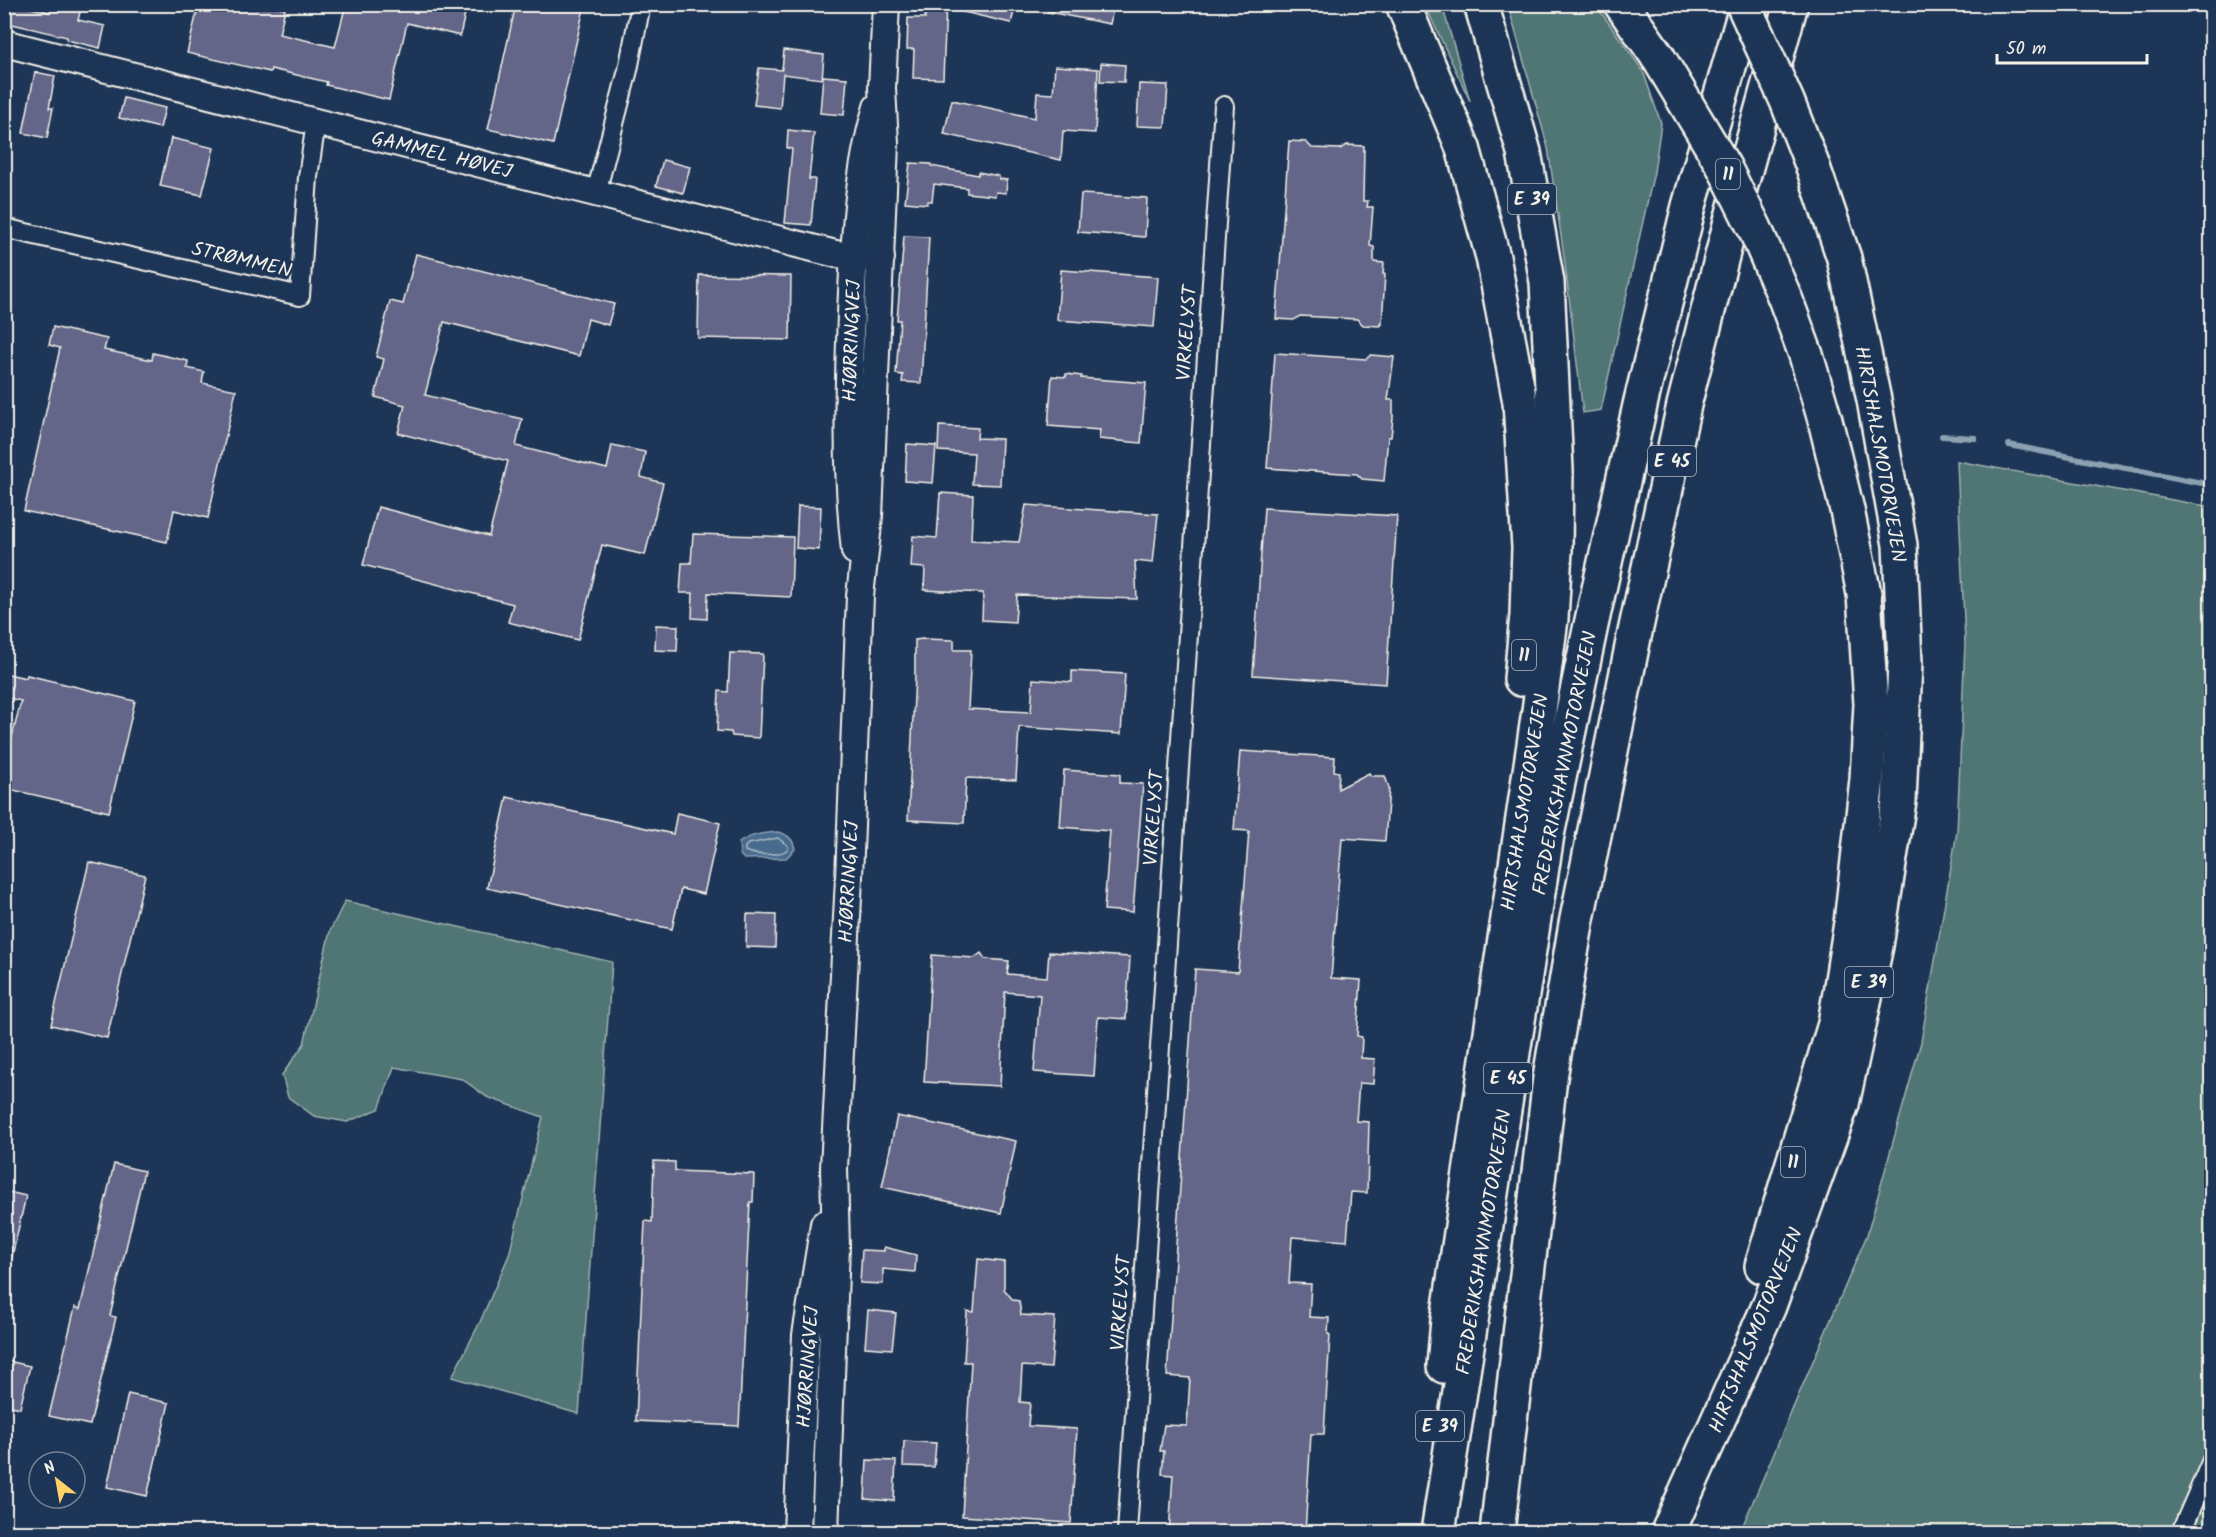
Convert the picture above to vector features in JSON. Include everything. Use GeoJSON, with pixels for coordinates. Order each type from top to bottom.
{"type":"FeatureCollection","features":[{"type":"Feature","properties":{"kind":"highway","name":"11"},"geometry":{"type":"LineString","coordinates":[[1403,4],[1463,148],[1493,257],[1520,402],[1529,547],[1527,615],[1519,707],[1502,826],[1448,1320]]}},
{"type":"Feature","properties":{"kind":"highway","name":"HIRTSHALSMOTORVEJEN"},"geometry":{"type":"LineString","coordinates":[[1431,1533],[1448,1320],[1540,700],[1551,619],[1555,551],[1556,470],[1547,282],[1524,152],[1480,4]]}},
{"type":"Feature","properties":{"kind":"highway","name":"11"},"geometry":{"type":"LineString","coordinates":[[1620,4],[1658,57],[1724,167],[1755,229],[1785,298],[1806,355],[1847,510],[1864,594],[1871,704],[1867,779],[1851,923],[1835,1024],[1751,1299],[1666,1533]]}},
{"type":"Feature","properties":{"kind":"highway","name":"HIRTSHALSMOTORVEJEN"},"geometry":{"type":"LineString","coordinates":[[1666,1533],[1769,1306],[1842,1104],[1876,946],[1899,801],[1905,663],[1900,545],[1874,400],[1844,258],[1787,100],[1745,4]]}},
{"type":"Feature","properties":{"kind":"highway","name":"FREDERIKSHAVNMOTORVEJEN"},"geometry":{"type":"LineString","coordinates":[[1438,1533],[1548,835],[1591,625],[1641,401],[1689,206],[1745,4]]}},
{"type":"Feature","properties":{"kind":"highway","name":"E 45"},"geometry":{"type":"LineString","coordinates":[[1497,1533],[1550,1078],[1576,924],[1684,405],[1731,221],[1791,4]]}},
{"type":"Feature","properties":{"kind":"main road","name":"HJØRRINGVEJ"},"geometry":{"type":"LineString","coordinates":[[825,1533],[836,1247],[834,1168],[849,878],[860,596],[869,516],[885,143],[882,88],[886,4]]}},
{"type":"Feature","properties":{"kind":"main road","name":"GAMMEL HØVEJ"},"geometry":{"type":"LineString","coordinates":[[4,43],[836,254],[880,258]]}},
{"type":"Feature","properties":{"kind":"main road","name":"HJØRRINGVEJ"},"geometry":{"type":"LineString","coordinates":[[860,596],[851,518],[848,425],[854,256],[867,141],[882,88]]}},
{"type":"Feature","properties":{"kind":"main road","name":"HJØRRINGVEJ"},"geometry":{"type":"LineString","coordinates":[[797,1533],[806,1335],[819,1245],[834,1168]]}},
{"type":"Feature","properties":{"kind":"street"},"geometry":{"type":"LineString","coordinates":[[596,193],[628,70],[641,4]]}},
{"type":"Feature","properties":{"kind":"street","name":"VIRKELYST"},"geometry":{"type":"LineString","coordinates":[[1127,1533],[1224,106]]}},
{"type":"Feature","properties":{"kind":"street","name":"STRØMMEN"},"geometry":{"type":"LineString","coordinates":[[4,228],[300,296],[308,177],[316,123]]}},
{"type":"Feature","properties":{"kind":"street"},"geometry":{"type":"LineString","coordinates":[[2181,1533],[2211,1460]]}},
{"type":"Feature","properties":{"kind":"green space"},"geometry":{"type":"Polygon","coordinates":[[[1425,5],[1442,5],[1470,101],[1425,5]]]}},
{"type":"Feature","properties":{"kind":"green space"},"geometry":{"type":"Polygon","coordinates":[[[1508,5],[1596,5],[1643,71],[1661,123],[1654,172],[1601,410],[1583,413],[1548,148],[1508,5]]]}},
{"type":"Feature","properties":{"kind":"green space"},"geometry":{"type":"Polygon","coordinates":[[[1957,461],[2211,507],[2211,1532],[1740,1532],[1867,1235],[1921,1042],[1957,832],[1965,643],[1957,461]]]}},
{"type":"Feature","properties":{"kind":"green space"},"geometry":{"type":"Polygon","coordinates":[[[345,901],[612,962],[579,1414],[452,1377],[480,1322],[509,1255],[543,1117],[487,1097],[462,1079],[394,1067],[379,1109],[347,1122],[314,1116],[288,1097],[282,1075],[304,1044],[330,931],[345,901]]]}},
{"type":"Feature","properties":{"kind":"water"},"geometry":{"type":"Polygon","coordinates":[[[779,832],[790,838],[795,849],[786,858],[744,859],[740,855],[739,843],[744,840],[758,834],[779,832]]]}},
{"type":"Feature","properties":{"kind":"building"},"geometry":{"type":"Polygon","coordinates":[[[13,4],[50,12],[52,4],[82,4],[78,20],[105,26],[100,48],[67,40],[67,37],[8,23],[13,4]]]}},
{"type":"Feature","properties":{"kind":"building"},"geometry":{"type":"Polygon","coordinates":[[[199,4],[268,4],[285,9],[279,34],[335,47],[346,4],[467,4],[460,36],[407,23],[389,100],[326,85],[327,82],[187,53],[199,4]]]}},
{"type":"Feature","properties":{"kind":"building"},"geometry":{"type":"Polygon","coordinates":[[[516,4],[585,4],[553,144],[488,129],[516,4]]]}},
{"type":"Feature","properties":{"kind":"building"},"geometry":{"type":"Polygon","coordinates":[[[926,4],[946,4],[943,79],[913,78],[914,49],[907,49],[908,18],[925,18],[926,4]]]}},
{"type":"Feature","properties":{"kind":"building"},"geometry":{"type":"Polygon","coordinates":[[[960,4],[1016,4],[1011,23],[959,11],[960,4]]]}},
{"type":"Feature","properties":{"kind":"building"},"geometry":{"type":"Polygon","coordinates":[[[1049,4],[1114,4],[1110,24],[1048,12],[1049,4]]]}},
{"type":"Feature","properties":{"kind":"building"},"geometry":{"type":"Polygon","coordinates":[[[784,50],[824,55],[822,79],[783,74],[780,108],[754,105],[759,68],[782,70],[784,50]]]}},
{"type":"Feature","properties":{"kind":"building"},"geometry":{"type":"Polygon","coordinates":[[[1101,63],[1125,65],[1124,82],[1100,81],[1101,63]]]}},
{"type":"Feature","properties":{"kind":"building"},"geometry":{"type":"Polygon","coordinates":[[[1055,66],[1098,69],[1095,133],[1063,131],[1061,160],[944,134],[952,100],[1035,118],[1037,93],[1053,94],[1055,66]]]}},
{"type":"Feature","properties":{"kind":"building"},"geometry":{"type":"Polygon","coordinates":[[[35,72],[55,76],[49,108],[53,108],[47,138],[23,133],[35,72]]]}},
{"type":"Feature","properties":{"kind":"building"},"geometry":{"type":"Polygon","coordinates":[[[823,76],[847,78],[844,115],[820,113],[823,76]]]}},
{"type":"Feature","properties":{"kind":"building"},"geometry":{"type":"Polygon","coordinates":[[[1139,84],[1168,85],[1165,127],[1137,126],[1139,84]]]}},
{"type":"Feature","properties":{"kind":"building"},"geometry":{"type":"Polygon","coordinates":[[[124,98],[165,108],[160,128],[119,118],[124,98]]]}},
{"type":"Feature","properties":{"kind":"building"},"geometry":{"type":"Polygon","coordinates":[[[788,130],[814,133],[809,179],[815,179],[811,225],[785,223],[792,149],[787,148],[788,130]]]}},
{"type":"Feature","properties":{"kind":"building"},"geometry":{"type":"Polygon","coordinates":[[[171,138],[214,148],[202,195],[160,186],[171,138]]]}},
{"type":"Feature","properties":{"kind":"building"},"geometry":{"type":"Polygon","coordinates":[[[1289,141],[1306,142],[1312,148],[1340,149],[1347,145],[1364,146],[1363,201],[1368,201],[1367,207],[1373,207],[1370,246],[1374,247],[1374,262],[1384,263],[1383,274],[1385,274],[1380,326],[1363,325],[1357,319],[1300,316],[1294,320],[1276,319],[1289,141]]]}},
{"type":"Feature","properties":{"kind":"building"},"geometry":{"type":"Polygon","coordinates":[[[663,160],[690,167],[683,193],[656,186],[663,160]]]}},
{"type":"Feature","properties":{"kind":"building"},"geometry":{"type":"Polygon","coordinates":[[[910,163],[931,164],[931,166],[978,175],[978,172],[999,176],[999,179],[1007,180],[1006,193],[996,192],[995,196],[967,193],[967,188],[934,184],[932,201],[928,201],[927,204],[905,202],[910,163]]]}},
{"type":"Feature","properties":{"kind":"building"},"geometry":{"type":"Polygon","coordinates":[[[1081,194],[1147,198],[1145,237],[1078,232],[1081,194]]]}},
{"type":"Feature","properties":{"kind":"building"},"geometry":{"type":"Polygon","coordinates":[[[904,236],[929,237],[921,383],[902,382],[903,375],[896,374],[900,320],[897,320],[904,236]]]}},
{"type":"Feature","properties":{"kind":"building"},"geometry":{"type":"Polygon","coordinates":[[[416,254],[614,304],[608,325],[588,319],[579,356],[444,322],[425,395],[522,419],[516,446],[607,469],[612,445],[645,452],[641,477],[663,483],[645,555],[602,545],[578,640],[508,622],[513,604],[363,565],[378,507],[489,536],[508,461],[398,433],[405,405],[375,397],[384,359],[376,357],[390,301],[403,304],[416,254]]]}},
{"type":"Feature","properties":{"kind":"building"},"geometry":{"type":"Polygon","coordinates":[[[1061,270],[1158,277],[1154,327],[1057,320],[1061,270]]]}},
{"type":"Feature","properties":{"kind":"building"},"geometry":{"type":"Polygon","coordinates":[[[699,275],[791,276],[790,340],[698,338],[699,275]]]}},
{"type":"Feature","properties":{"kind":"building"},"geometry":{"type":"Polygon","coordinates":[[[53,327],[107,339],[104,350],[152,360],[153,353],[188,361],[187,368],[204,372],[202,383],[236,390],[208,518],[174,510],[167,542],[24,511],[60,348],[49,345],[53,327]]]}},
{"type":"Feature","properties":{"kind":"building"},"geometry":{"type":"Polygon","coordinates":[[[1275,353],[1366,359],[1371,355],[1394,357],[1388,400],[1393,400],[1393,418],[1391,437],[1388,437],[1384,481],[1362,479],[1357,474],[1267,468],[1275,353]]]}},
{"type":"Feature","properties":{"kind":"building"},"geometry":{"type":"Polygon","coordinates":[[[1066,374],[1082,376],[1081,378],[1146,383],[1141,443],[1099,439],[1100,430],[1048,426],[1052,376],[1066,377],[1066,374]]]}},
{"type":"Feature","properties":{"kind":"building"},"geometry":{"type":"Polygon","coordinates":[[[939,426],[978,428],[977,438],[1002,439],[1000,485],[972,484],[974,453],[938,451],[939,426]]]}},
{"type":"Feature","properties":{"kind":"building"},"geometry":{"type":"Polygon","coordinates":[[[907,444],[936,446],[933,483],[905,481],[907,444]]]}},
{"type":"Feature","properties":{"kind":"building"},"geometry":{"type":"Polygon","coordinates":[[[940,493],[973,495],[971,540],[1019,542],[1026,505],[1158,514],[1153,563],[1135,561],[1137,599],[1017,595],[1015,622],[982,620],[983,593],[924,590],[925,568],[911,567],[913,536],[937,538],[940,493]]]}},
{"type":"Feature","properties":{"kind":"building"},"geometry":{"type":"Polygon","coordinates":[[[798,506],[821,507],[819,550],[796,548],[798,506]]]}},
{"type":"Feature","properties":{"kind":"building"},"geometry":{"type":"Polygon","coordinates":[[[1264,508],[1397,516],[1386,684],[1253,675],[1264,508]]]}},
{"type":"Feature","properties":{"kind":"building"},"geometry":{"type":"Polygon","coordinates":[[[693,534],[793,537],[791,597],[708,593],[707,619],[692,618],[693,593],[680,593],[682,563],[691,563],[693,534]]]}},
{"type":"Feature","properties":{"kind":"building"},"geometry":{"type":"Polygon","coordinates":[[[656,625],[678,626],[677,651],[655,650],[656,625]]]}},
{"type":"Feature","properties":{"kind":"building"},"geometry":{"type":"Polygon","coordinates":[[[915,640],[954,640],[954,650],[971,650],[968,709],[1031,712],[1033,679],[1072,682],[1072,671],[1125,674],[1121,734],[1019,727],[1016,780],[966,778],[964,823],[908,820],[915,640]]]}},
{"type":"Feature","properties":{"kind":"building"},"geometry":{"type":"Polygon","coordinates":[[[730,653],[763,654],[759,738],[732,736],[731,732],[717,731],[719,691],[728,692],[730,653]]]}},
{"type":"Feature","properties":{"kind":"building"},"geometry":{"type":"Polygon","coordinates":[[[4,673],[26,678],[27,675],[135,701],[109,812],[4,788],[4,769],[21,701],[4,697],[4,673]]]}},
{"type":"Feature","properties":{"kind":"building"},"geometry":{"type":"Polygon","coordinates":[[[1240,751],[1335,757],[1334,771],[1339,772],[1338,789],[1369,773],[1371,776],[1385,776],[1389,788],[1385,841],[1342,838],[1331,978],[1361,980],[1357,1036],[1362,1037],[1361,1058],[1375,1059],[1373,1084],[1359,1083],[1356,1121],[1369,1122],[1367,1193],[1351,1192],[1347,1241],[1292,1237],[1289,1283],[1311,1284],[1309,1317],[1329,1318],[1328,1334],[1330,1335],[1324,1434],[1311,1434],[1305,1533],[1169,1533],[1173,1475],[1162,1474],[1164,1451],[1160,1451],[1164,1425],[1187,1426],[1190,1378],[1167,1376],[1195,969],[1238,972],[1249,831],[1234,830],[1240,751]]]}},
{"type":"Feature","properties":{"kind":"building"},"geometry":{"type":"Polygon","coordinates":[[[1064,770],[1120,774],[1120,783],[1143,784],[1133,912],[1104,910],[1110,831],[1060,827],[1064,770]]]}},
{"type":"Feature","properties":{"kind":"building"},"geometry":{"type":"Polygon","coordinates":[[[507,797],[673,834],[677,813],[720,823],[704,894],[681,889],[672,929],[487,888],[507,797]]]}},
{"type":"Feature","properties":{"kind":"building"},"geometry":{"type":"Polygon","coordinates":[[[89,862],[145,875],[107,1038],[51,1025],[89,862]]]}},
{"type":"Feature","properties":{"kind":"building"},"geometry":{"type":"Polygon","coordinates":[[[747,914],[776,915],[775,948],[746,947],[747,914]]]}},
{"type":"Feature","properties":{"kind":"building"},"geometry":{"type":"Polygon","coordinates":[[[1049,952],[1130,957],[1126,1019],[1098,1017],[1094,1076],[1034,1072],[1040,995],[1005,992],[1000,1086],[924,1082],[932,955],[974,958],[981,953],[985,959],[1009,961],[1007,974],[1047,977],[1049,952]]]}},
{"type":"Feature","properties":{"kind":"building"},"geometry":{"type":"Polygon","coordinates":[[[897,1116],[1016,1141],[1001,1213],[882,1187],[897,1116]]]}},
{"type":"Feature","properties":{"kind":"building"},"geometry":{"type":"Polygon","coordinates":[[[654,1161],[675,1162],[675,1171],[754,1174],[753,1202],[750,1202],[739,1426],[636,1421],[645,1221],[652,1222],[654,1161]]]}},
{"type":"Feature","properties":{"kind":"building"},"geometry":{"type":"Polygon","coordinates":[[[114,1164],[144,1171],[110,1316],[116,1317],[90,1425],[49,1416],[75,1307],[80,1309],[114,1164]]]}},
{"type":"Feature","properties":{"kind":"building"},"geometry":{"type":"Polygon","coordinates":[[[4,1191],[26,1196],[11,1261],[4,1260],[4,1191]]]}},
{"type":"Feature","properties":{"kind":"building"},"geometry":{"type":"Polygon","coordinates":[[[884,1247],[916,1255],[915,1272],[883,1269],[883,1284],[860,1283],[862,1250],[884,1251],[884,1247]]]}},
{"type":"Feature","properties":{"kind":"building"},"geometry":{"type":"Polygon","coordinates":[[[978,1259],[1004,1262],[1004,1289],[1013,1300],[1019,1301],[1021,1315],[1055,1317],[1051,1368],[1022,1366],[1020,1402],[1030,1403],[1028,1426],[1077,1429],[1071,1523],[962,1516],[971,1362],[964,1362],[967,1311],[974,1312],[978,1259]]]}},
{"type":"Feature","properties":{"kind":"building"},"geometry":{"type":"Polygon","coordinates":[[[868,1310],[896,1313],[892,1349],[865,1347],[868,1310]]]}},
{"type":"Feature","properties":{"kind":"building"},"geometry":{"type":"Polygon","coordinates":[[[4,1360],[30,1366],[20,1408],[4,1404],[4,1360]]]}},
{"type":"Feature","properties":{"kind":"building"},"geometry":{"type":"Polygon","coordinates":[[[128,1394],[169,1403],[147,1496],[107,1487],[128,1394]]]}},
{"type":"Feature","properties":{"kind":"building"},"geometry":{"type":"Polygon","coordinates":[[[904,1441],[936,1443],[934,1467],[903,1466],[904,1441]]]}},
{"type":"Feature","properties":{"kind":"building"},"geometry":{"type":"Polygon","coordinates":[[[867,1460],[896,1461],[894,1501],[865,1499],[867,1460]]]}},
{"type":"Feature","properties":{"kind":"waterway"},"geometry":{"type":"LineString","coordinates":[[1942,436],[1975,438]]}},
{"type":"Feature","properties":{"kind":"waterway"},"geometry":{"type":"LineString","coordinates":[[2009,445],[2212,485]]}}]}
